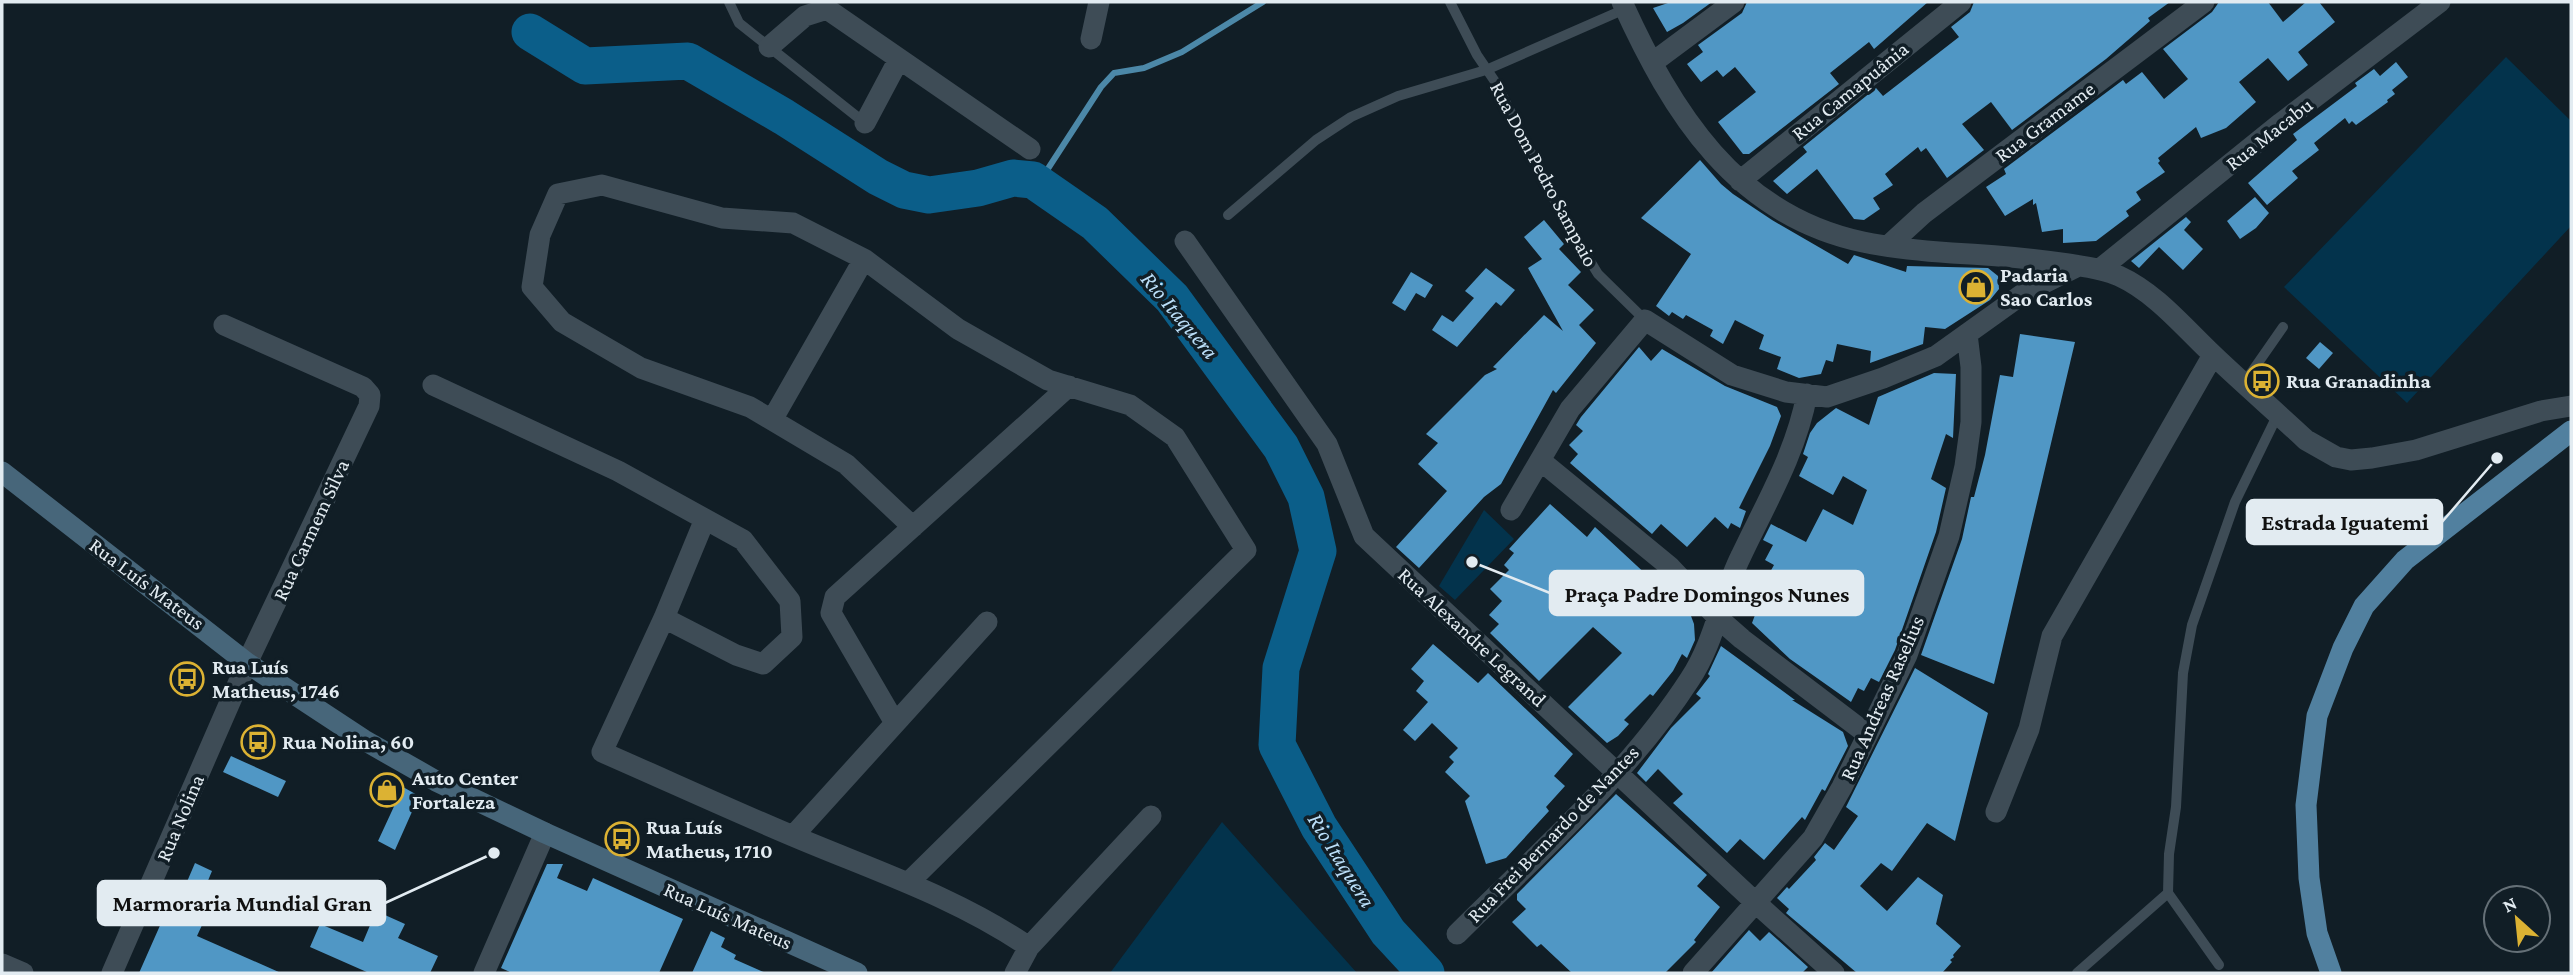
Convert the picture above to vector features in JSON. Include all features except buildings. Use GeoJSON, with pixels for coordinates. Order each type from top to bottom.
{"type":"FeatureCollection","features":[{"type":"Feature","properties":{"kind":"main road"},"geometry":{"type":"LineString","coordinates":[[2330,973],[2317,933],[2309,878],[2306,805],[2317,716],[2343,648],[2364,606],[2404,560],[2571,431]]}},
{"type":"Feature","properties":{"kind":"main road","name":"Rua Luís Mateus"},"geometry":{"type":"LineString","coordinates":[[2,472],[247,663],[364,740],[436,781],[545,833],[835,969],[857,973]]}},
{"type":"Feature","properties":{"kind":"street"},"geometry":{"type":"LineString","coordinates":[[1091,39],[1099,2]]}},
{"type":"Feature","properties":{"kind":"street"},"geometry":{"type":"LineString","coordinates":[[1652,63],[1734,2]]}},
{"type":"Feature","properties":{"kind":"street","name":"Rua Camapuânia"},"geometry":{"type":"LineString","coordinates":[[1740,181],[1961,2]]}},
{"type":"Feature","properties":{"kind":"street","name":"Rua Gramame"},"geometry":{"type":"LineString","coordinates":[[1888,246],[1924,213],[2204,2]]}},
{"type":"Feature","properties":{"kind":"street","name":"Rua Macabu"},"geometry":{"type":"LineString","coordinates":[[2100,269],[2281,123],[2440,2]]}},
{"type":"Feature","properties":{"kind":"street"},"geometry":{"type":"LineString","coordinates":[[1623,6],[1666,91],[1692,130],[1740,181],[1780,210],[1814,227],[1862,242],[1927,251],[2024,257],[2100,269],[2132,282],[2150,295],[2306,440],[2336,457],[2351,460],[2416,450],[2541,411],[2571,406]]}},
{"type":"Feature","properties":{"kind":"street"},"geometry":{"type":"LineString","coordinates":[[769,47],[805,16],[827,9],[1030,149]]}},
{"type":"Feature","properties":{"kind":"street"},"geometry":{"type":"LineString","coordinates":[[865,123],[900,59]]}},
{"type":"Feature","properties":{"kind":"street"},"geometry":{"type":"LineString","coordinates":[[909,882],[1246,550],[1175,437],[1130,405],[1048,380],[958,329],[864,259],[793,223],[722,218],[602,185],[558,194],[540,235],[533,287],[562,322],[640,368],[750,407],[772,419],[846,464],[913,527]]}},
{"type":"Feature","properties":{"kind":"street","name":"Rua Alexandre Legrand"},"geometry":{"type":"LineString","coordinates":[[1185,241],[1327,444],[1364,536],[1834,973]]}},
{"type":"Feature","properties":{"kind":"street"},"geometry":{"type":"LineString","coordinates":[[772,419],[864,259]]}},
{"type":"Feature","properties":{"kind":"street","name":"Rua Dom Pedro Sampaio"},"geometry":{"type":"LineString","coordinates":[[1645,320],[1732,375],[1786,392],[1827,397],[1936,356],[2024,293],[2078,266]]}},
{"type":"Feature","properties":{"kind":"street"},"geometry":{"type":"LineString","coordinates":[[1510,510],[1570,410],[1645,320]]}},
{"type":"Feature","properties":{"kind":"street","name":"Rua Carmem Silva"},"geometry":{"type":"LineString","coordinates":[[224,325],[363,387],[370,396],[369,406],[247,663]]}},
{"type":"Feature","properties":{"kind":"street","name":"Rua Andreas Raselius"},"geometry":{"type":"LineString","coordinates":[[1693,973],[1813,838],[1842,787],[1907,655],[1949,536],[1965,466],[1971,422],[1972,367],[1967,334]]}},
{"type":"Feature","properties":{"kind":"street"},"geometry":{"type":"LineString","coordinates":[[1996,812],[2028,729],[2052,636],[2213,355]]}},
{"type":"Feature","properties":{"kind":"street"},"geometry":{"type":"LineString","coordinates":[[433,385],[618,471],[743,540],[790,601],[792,637],[763,664],[736,655],[664,618]]}},
{"type":"Feature","properties":{"kind":"street"},"geometry":{"type":"LineString","coordinates":[[895,723],[831,613],[835,597],[1069,386]]}},
{"type":"Feature","properties":{"kind":"street","name":"Rua Frei Bernardo de Nantes"},"geometry":{"type":"LineString","coordinates":[[1457,934],[1616,773],[1691,678],[1706,651],[1730,580],[1790,453],[1807,394]]}},
{"type":"Feature","properties":{"kind":"street"},"geometry":{"type":"LineString","coordinates":[[1541,461],[1669,566],[1718,618],[1785,673],[1867,734]]}},
{"type":"Feature","properties":{"kind":"street"},"geometry":{"type":"LineString","coordinates":[[705,519],[664,618],[603,751],[793,836],[909,882],[994,923],[1028,947]]}},
{"type":"Feature","properties":{"kind":"street"},"geometry":{"type":"LineString","coordinates":[[793,836],[987,622]]}},
{"type":"Feature","properties":{"kind":"street","name":"Rua Nolina"},"geometry":{"type":"LineString","coordinates":[[113,973],[247,663]]}},
{"type":"Feature","properties":{"kind":"street"},"geometry":{"type":"LineString","coordinates":[[1015,973],[1028,947],[1151,816]]}},
{"type":"Feature","properties":{"kind":"street"},"geometry":{"type":"LineString","coordinates":[[484,973],[545,833]]}},
{"type":"Feature","properties":{"kind":"street"},"geometry":{"type":"LineString","coordinates":[[2,964],[23,973]]}},
{"type":"Feature","properties":{"kind":"lane"},"geometry":{"type":"LineString","coordinates":[[729,2],[739,23],[865,123]]}},
{"type":"Feature","properties":{"kind":"lane","name":"Rua Dom Pedro Sampaio"},"geometry":{"type":"LineString","coordinates":[[1450,2],[1486,70],[1496,83],[1563,218],[1592,266],[1645,320]]}},
{"type":"Feature","properties":{"kind":"lane"},"geometry":{"type":"LineString","coordinates":[[1228,215],[1316,140],[1351,117],[1398,96],[1486,70],[1623,6]]}},
{"type":"Feature","properties":{"kind":"lane"},"geometry":{"type":"LineString","coordinates":[[2244,383],[2283,327]]}},
{"type":"Feature","properties":{"kind":"lane"},"geometry":{"type":"LineString","coordinates":[[2219,965],[2168,893],[2169,854],[2176,807],[2183,673],[2192,625],[2235,502],[2277,414]]}},
{"type":"Feature","properties":{"kind":"lane"},"geometry":{"type":"LineString","coordinates":[[2077,973],[2168,893]]}},
{"type":"Feature","properties":{"kind":"shaded area"},"geometry":{"type":"Polygon","coordinates":[[[2506,57],[2571,121],[2571,226],[2407,403],[2284,287],[2506,57]]]}},
{"type":"Feature","properties":{"kind":"shaded area"},"geometry":{"type":"Polygon","coordinates":[[[1484,510],[1514,539],[1455,600],[1439,586],[1484,510]]]}},
{"type":"Feature","properties":{"kind":"shaded area"},"geometry":{"type":"Polygon","coordinates":[[[1222,822],[1357,973],[1110,973],[1222,822]]]}},
{"type":"Feature","properties":{"kind":"waterway"},"geometry":{"type":"LineString","coordinates":[[1038,184],[1101,87],[1114,73],[1144,68],[1182,52],[1263,2]]}},
{"type":"Feature","properties":{"kind":"waterway","name":"Rio Itaquera"},"geometry":{"type":"LineString","coordinates":[[530,32],[585,66],[688,61],[784,117],[878,177],[904,190],[929,195],[978,188],[1013,178],[1033,180],[1095,223],[1172,298],[1281,447],[1306,497],[1318,551],[1281,668],[1277,745],[1319,827],[1388,932],[1426,973]]}},
{"type":"Feature","properties":{"kind":"place","name":"Padaria Sao Carlos"},"geometry":{"type":"Point","coordinates":[1976,287]}},
{"type":"Feature","properties":{"kind":"place","name":"Rua Granadinha"},"geometry":{"type":"Point","coordinates":[2262,381]}},
{"type":"Feature","properties":{"kind":"place","name":"Estrada Iguatemi"},"geometry":{"type":"Point","coordinates":[2497,458]}},
{"type":"Feature","properties":{"kind":"place","name":"Praça Padre Domingos Nunes"},"geometry":{"type":"Point","coordinates":[1472,562]}},
{"type":"Feature","properties":{"kind":"place","name":"Rua Luís Matheus, 1746"},"geometry":{"type":"Point","coordinates":[187,679]}},
{"type":"Feature","properties":{"kind":"place","name":"Rua Nolina, 60"},"geometry":{"type":"Point","coordinates":[258,742]}},
{"type":"Feature","properties":{"kind":"place","name":"Auto Center Fortaleza"},"geometry":{"type":"Point","coordinates":[387,790]}},
{"type":"Feature","properties":{"kind":"place","name":"Rua Luís Matheus, 1710"},"geometry":{"type":"Point","coordinates":[622,839]}},
{"type":"Feature","properties":{"kind":"place","name":"Marmoraria Mundial Gran"},"geometry":{"type":"Point","coordinates":[494,853]}}]}
